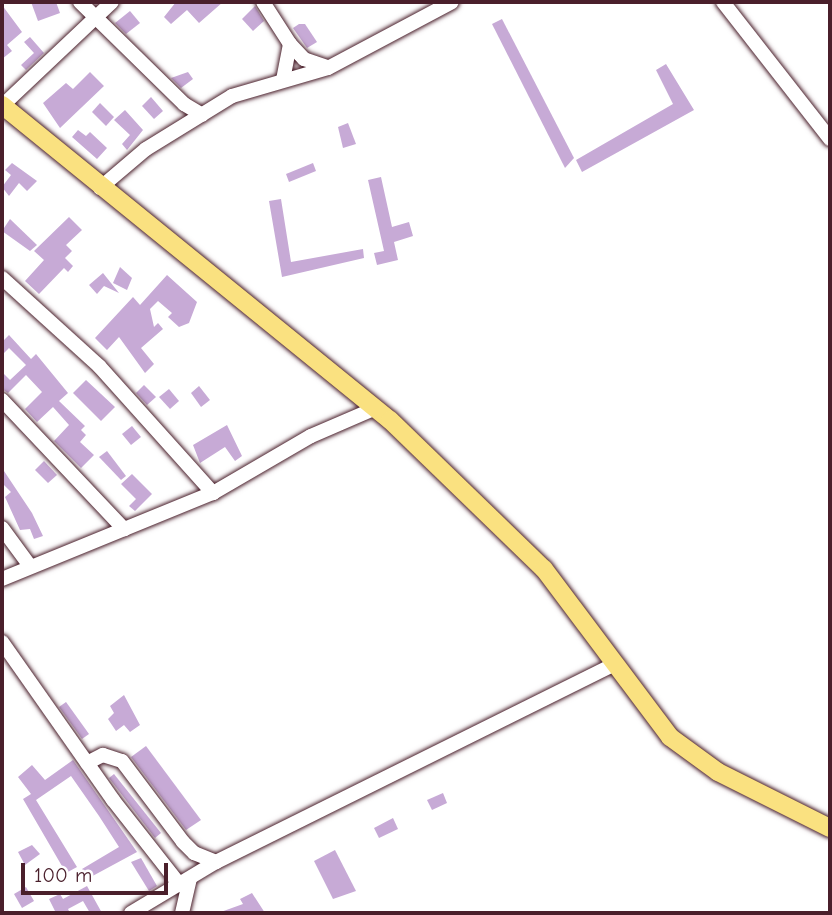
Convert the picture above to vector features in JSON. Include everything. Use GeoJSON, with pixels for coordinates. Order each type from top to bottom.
{"type":"FeatureCollection","features":[{"type":"Feature","properties":{"kind":"main road"},"geometry":{"type":"LineString","coordinates":[[2,106],[100,188],[376,408],[544,569],[670,737],[690,754],[830,828]]}},
{"type":"Feature","properties":{"kind":"street"},"geometry":{"type":"LineString","coordinates":[[80,2],[184,104],[202,115]]}},
{"type":"Feature","properties":{"kind":"street"},"geometry":{"type":"LineString","coordinates":[[2,106],[111,2]]}},
{"type":"Feature","properties":{"kind":"street"},"geometry":{"type":"LineString","coordinates":[[263,2],[290,44],[304,59],[328,68]]}},
{"type":"Feature","properties":{"kind":"street"},"geometry":{"type":"LineString","coordinates":[[100,188],[146,149],[248,88],[328,68],[452,2]]}},
{"type":"Feature","properties":{"kind":"street"},"geometry":{"type":"LineString","coordinates":[[723,2],[830,139]]}},
{"type":"Feature","properties":{"kind":"street"},"geometry":{"type":"LineString","coordinates":[[283,79],[290,44]]}},
{"type":"Feature","properties":{"kind":"street"},"geometry":{"type":"LineString","coordinates":[[2,278],[99,366],[213,493]]}},
{"type":"Feature","properties":{"kind":"street"},"geometry":{"type":"LineString","coordinates":[[2,400],[124,528]]}},
{"type":"Feature","properties":{"kind":"street"},"geometry":{"type":"LineString","coordinates":[[2,579],[213,493],[311,436],[376,408]]}},
{"type":"Feature","properties":{"kind":"street"},"geometry":{"type":"LineString","coordinates":[[2,528],[30,566]]}},
{"type":"Feature","properties":{"kind":"street"},"geometry":{"type":"LineString","coordinates":[[2,642],[87,763],[185,882],[182,913]]}},
{"type":"Feature","properties":{"kind":"street"},"geometry":{"type":"LineString","coordinates":[[131,913],[216,862],[615,664]]}},
{"type":"Feature","properties":{"kind":"street"},"geometry":{"type":"LineString","coordinates":[[87,763],[103,755],[122,761],[183,842],[194,853],[216,862]]}},
{"type":"Feature","properties":{"kind":"building"},"geometry":{"type":"Polygon","coordinates":[[[31,2],[56,2],[60,13],[38,21],[31,2]]]}},
{"type":"Feature","properties":{"kind":"building"},"geometry":{"type":"Polygon","coordinates":[[[176,2],[223,2],[199,23],[187,10],[171,24],[164,17],[176,2]]]}},
{"type":"Feature","properties":{"kind":"building"},"geometry":{"type":"Polygon","coordinates":[[[2,5],[22,32],[7,45],[12,51],[2,59],[2,5]]]}},
{"type":"Feature","properties":{"kind":"building"},"geometry":{"type":"Polygon","coordinates":[[[255,6],[264,21],[253,31],[242,19],[255,6]]]}},
{"type":"Feature","properties":{"kind":"building"},"geometry":{"type":"Polygon","coordinates":[[[130,11],[140,23],[126,34],[115,23],[130,11]]]}},
{"type":"Feature","properties":{"kind":"building"},"geometry":{"type":"Polygon","coordinates":[[[502,19],[574,158],[565,168],[492,24],[502,19]]]}},
{"type":"Feature","properties":{"kind":"building"},"geometry":{"type":"Polygon","coordinates":[[[305,24],[317,42],[307,48],[293,28],[305,24]]]}},
{"type":"Feature","properties":{"kind":"building"},"geometry":{"type":"Polygon","coordinates":[[[30,37],[44,53],[26,70],[21,65],[34,53],[24,42],[30,37]]]}},
{"type":"Feature","properties":{"kind":"building"},"geometry":{"type":"Polygon","coordinates":[[[666,64],[694,110],[582,172],[576,160],[673,104],[656,70],[666,64]]]}},
{"type":"Feature","properties":{"kind":"building"},"geometry":{"type":"Polygon","coordinates":[[[90,72],[104,86],[60,128],[43,103],[66,83],[73,89],[90,72]]]}},
{"type":"Feature","properties":{"kind":"building"},"geometry":{"type":"Polygon","coordinates":[[[188,72],[193,79],[181,88],[171,78],[188,72]]]}},
{"type":"Feature","properties":{"kind":"building"},"geometry":{"type":"Polygon","coordinates":[[[151,97],[163,111],[154,119],[142,106],[151,97]]]}},
{"type":"Feature","properties":{"kind":"building"},"geometry":{"type":"Polygon","coordinates":[[[100,103],[114,117],[106,126],[92,112],[100,103]]]}},
{"type":"Feature","properties":{"kind":"building"},"geometry":{"type":"Polygon","coordinates":[[[125,110],[143,130],[127,150],[122,144],[130,135],[114,120],[125,110]]]}},
{"type":"Feature","properties":{"kind":"building"},"geometry":{"type":"Polygon","coordinates":[[[348,123],[356,144],[343,148],[338,127],[348,123]]]}},
{"type":"Feature","properties":{"kind":"building"},"geometry":{"type":"Polygon","coordinates":[[[78,130],[86,136],[90,132],[107,148],[97,159],[72,137],[78,130]]]}},
{"type":"Feature","properties":{"kind":"building"},"geometry":{"type":"Polygon","coordinates":[[[12,163],[37,181],[27,191],[19,183],[9,196],[2,187],[11,175],[5,170],[12,163]]]}},
{"type":"Feature","properties":{"kind":"building"},"geometry":{"type":"Polygon","coordinates":[[[313,163],[316,171],[289,182],[286,174],[313,163]]]}},
{"type":"Feature","properties":{"kind":"building"},"geometry":{"type":"Polygon","coordinates":[[[381,177],[392,227],[409,222],[413,236],[394,242],[398,260],[377,265],[374,253],[384,251],[368,180],[381,177]]]}},
{"type":"Feature","properties":{"kind":"building"},"geometry":{"type":"Polygon","coordinates":[[[281,199],[291,262],[363,249],[364,258],[282,277],[269,201],[281,199]]]}},
{"type":"Feature","properties":{"kind":"building"},"geometry":{"type":"Polygon","coordinates":[[[69,217],[82,230],[66,245],[72,251],[65,258],[73,266],[68,272],[64,268],[39,294],[25,281],[44,260],[34,251],[69,217]]]}},
{"type":"Feature","properties":{"kind":"building"},"geometry":{"type":"Polygon","coordinates":[[[10,219],[37,245],[30,251],[2,231],[10,219]]]}},
{"type":"Feature","properties":{"kind":"building"},"geometry":{"type":"Polygon","coordinates":[[[120,267],[132,278],[127,290],[113,283],[120,267]]]}},
{"type":"Feature","properties":{"kind":"building"},"geometry":{"type":"Polygon","coordinates":[[[103,273],[119,293],[104,286],[97,294],[89,285],[103,273]]]}},
{"type":"Feature","properties":{"kind":"building"},"geometry":{"type":"Polygon","coordinates":[[[167,275],[197,302],[189,323],[179,327],[168,317],[172,313],[158,301],[150,309],[154,327],[158,323],[163,329],[141,348],[154,364],[145,373],[119,337],[107,350],[95,338],[133,297],[140,305],[167,275]]]}},
{"type":"Feature","properties":{"kind":"building"},"geometry":{"type":"Polygon","coordinates":[[[9,335],[31,359],[36,354],[68,393],[59,401],[85,426],[81,430],[86,435],[80,442],[94,455],[81,468],[54,441],[69,425],[53,407],[37,422],[25,409],[42,392],[26,375],[8,393],[2,389],[2,372],[10,380],[26,365],[9,348],[2,355],[2,342],[9,335]]]}},
{"type":"Feature","properties":{"kind":"building"},"geometry":{"type":"Polygon","coordinates":[[[86,380],[115,407],[101,421],[73,393],[86,380]]]}},
{"type":"Feature","properties":{"kind":"building"},"geometry":{"type":"Polygon","coordinates":[[[144,385],[156,397],[147,405],[136,393],[144,385]]]}},
{"type":"Feature","properties":{"kind":"building"},"geometry":{"type":"Polygon","coordinates":[[[199,386],[210,400],[201,407],[191,393],[199,386]]]}},
{"type":"Feature","properties":{"kind":"building"},"geometry":{"type":"Polygon","coordinates":[[[169,389],[179,401],[170,409],[159,397],[169,389]]]}},
{"type":"Feature","properties":{"kind":"building"},"geometry":{"type":"Polygon","coordinates":[[[227,425],[242,456],[235,461],[225,447],[200,463],[193,445],[227,425]]]}},
{"type":"Feature","properties":{"kind":"building"},"geometry":{"type":"Polygon","coordinates":[[[132,426],[141,437],[131,445],[122,434],[132,426]]]}},
{"type":"Feature","properties":{"kind":"building"},"geometry":{"type":"Polygon","coordinates":[[[107,451],[126,476],[121,480],[99,457],[107,451]]]}},
{"type":"Feature","properties":{"kind":"building"},"geometry":{"type":"Polygon","coordinates":[[[44,461],[57,475],[48,483],[35,470],[44,461]]]}},
{"type":"Feature","properties":{"kind":"building"},"geometry":{"type":"Polygon","coordinates":[[[2,468],[32,513],[43,536],[34,539],[30,529],[20,530],[5,497],[11,492],[2,483],[2,468]]]}},
{"type":"Feature","properties":{"kind":"building"},"geometry":{"type":"Polygon","coordinates":[[[132,474],[152,494],[135,511],[129,506],[136,499],[121,484],[132,474]]]}},
{"type":"Feature","properties":{"kind":"building"},"geometry":{"type":"Polygon","coordinates":[[[124,695],[140,725],[130,732],[124,725],[116,731],[108,719],[114,713],[110,706],[124,695]]]}},
{"type":"Feature","properties":{"kind":"building"},"geometry":{"type":"Polygon","coordinates":[[[66,702],[89,734],[82,739],[59,707],[66,702]]]}},
{"type":"Feature","properties":{"kind":"building"},"geometry":{"type":"Polygon","coordinates":[[[146,746],[201,820],[186,830],[131,757],[146,746]]]}},
{"type":"Feature","properties":{"kind":"building"},"geometry":{"type":"Polygon","coordinates":[[[73,760],[137,852],[87,879],[82,869],[119,847],[99,816],[71,776],[36,800],[77,867],[66,873],[23,799],[31,794],[18,777],[32,765],[45,780],[73,760]]]}},
{"type":"Feature","properties":{"kind":"building"},"geometry":{"type":"Polygon","coordinates":[[[114,774],[161,833],[155,838],[109,778],[114,774]]]}},
{"type":"Feature","properties":{"kind":"building"},"geometry":{"type":"Polygon","coordinates":[[[443,793],[447,803],[432,810],[427,800],[443,793]]]}},
{"type":"Feature","properties":{"kind":"building"},"geometry":{"type":"Polygon","coordinates":[[[393,818],[398,829],[379,838],[374,828],[393,818]]]}},
{"type":"Feature","properties":{"kind":"building"},"geometry":{"type":"Polygon","coordinates":[[[32,845],[40,854],[25,865],[18,852],[32,845]]]}},
{"type":"Feature","properties":{"kind":"building"},"geometry":{"type":"Polygon","coordinates":[[[335,850],[356,891],[333,899],[314,861],[335,850]]]}},
{"type":"Feature","properties":{"kind":"building"},"geometry":{"type":"Polygon","coordinates":[[[141,858],[157,886],[149,891],[131,862],[141,858]]]}},
{"type":"Feature","properties":{"kind":"building"},"geometry":{"type":"Polygon","coordinates":[[[87,886],[102,913],[90,913],[83,901],[68,909],[70,913],[56,913],[49,899],[60,894],[63,899],[87,886]]]}},
{"type":"Feature","properties":{"kind":"building"},"geometry":{"type":"Polygon","coordinates":[[[26,887],[34,901],[22,908],[14,894],[26,887]]]}},
{"type":"Feature","properties":{"kind":"building"},"geometry":{"type":"Polygon","coordinates":[[[252,893],[265,913],[218,913],[243,904],[240,899],[252,893]]]}}]}
